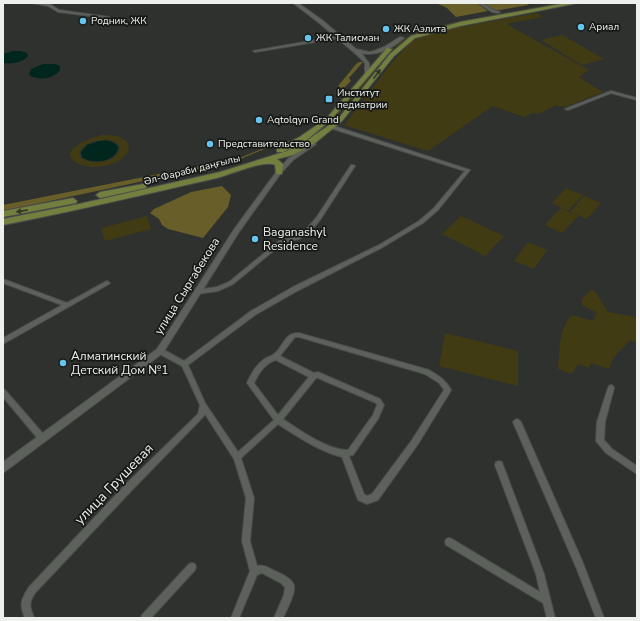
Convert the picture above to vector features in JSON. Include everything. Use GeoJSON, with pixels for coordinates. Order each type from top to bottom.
{"type":"FeatureCollection","features":[{"type":"Feature","properties":{"kind":"main road"},"geometry":{"type":"LineString","coordinates":[[550,5],[575,3]]}},
{"type":"Feature","properties":{"kind":"main road","name":"Әл-Фараби даңғылы"},"geometry":{"type":"LineString","coordinates":[[3,214],[83,199],[251,160],[290,146],[314,131],[337,111],[385,52],[402,38],[420,29],[434,25],[495,13],[550,5]]}},
{"type":"Feature","properties":{"kind":"main road","name":"Әл-Фараби даңғылы"},"geometry":{"type":"LineString","coordinates":[[3,222],[133,195],[222,174],[268,161],[299,149],[332,127],[348,111],[392,55],[413,37],[460,24],[550,5]]}},
{"type":"Feature","properties":{"kind":"main road"},"geometry":{"type":"LineString","coordinates":[[268,161],[274,161],[279,164],[279,172]]}},
{"type":"Feature","properties":{"kind":"street"},"geometry":{"type":"LineString","coordinates":[[34,3],[48,5],[58,11],[107,17]]}},
{"type":"Feature","properties":{"kind":"street"},"geometry":{"type":"LineString","coordinates":[[295,3],[320,20],[353,48],[367,63],[367,74]]}},
{"type":"Feature","properties":{"kind":"street"},"geometry":{"type":"LineString","coordinates":[[479,3],[495,13]]}},
{"type":"Feature","properties":{"kind":"street"},"geometry":{"type":"LineString","coordinates":[[254,51],[339,37]]}},
{"type":"Feature","properties":{"kind":"street"},"geometry":{"type":"LineString","coordinates":[[353,48],[361,52],[374,53],[382,51],[402,38]]}},
{"type":"Feature","properties":{"kind":"street"},"geometry":{"type":"LineString","coordinates":[[567,109],[611,92],[637,99]]}},
{"type":"Feature","properties":{"kind":"street"},"geometry":{"type":"LineString","coordinates":[[184,364],[253,313],[295,289],[381,246],[421,222],[436,210],[468,170],[332,127]]}},
{"type":"Feature","properties":{"kind":"street","name":"улица Сыргабекова"},"geometry":{"type":"LineString","coordinates":[[3,468],[160,351],[237,230],[279,172],[291,159],[332,127]]}},
{"type":"Feature","properties":{"kind":"street"},"geometry":{"type":"LineString","coordinates":[[197,292],[218,289],[232,283],[281,242],[297,238],[306,233],[318,219],[353,166]]}},
{"type":"Feature","properties":{"kind":"street"},"geometry":{"type":"LineString","coordinates":[[3,281],[67,305]]}},
{"type":"Feature","properties":{"kind":"street"},"geometry":{"type":"LineString","coordinates":[[3,341],[107,283]]}},
{"type":"Feature","properties":{"kind":"street"},"geometry":{"type":"LineString","coordinates":[[276,357],[291,337],[294,334],[299,334],[427,372],[441,381],[448,390],[415,442],[375,497],[367,500],[361,497],[345,455],[311,440],[278,420],[250,383],[255,372],[270,358],[276,357],[314,376],[318,375],[378,401],[381,405],[376,417],[350,453],[345,455]]}},
{"type":"Feature","properties":{"kind":"street"},"geometry":{"type":"LineString","coordinates":[[160,351],[184,364],[203,405],[237,456],[250,498],[246,541],[254,571],[235,618]]}},
{"type":"Feature","properties":{"kind":"street"},"geometry":{"type":"LineString","coordinates":[[237,456],[278,420],[314,376]]}},
{"type":"Feature","properties":{"kind":"street"},"geometry":{"type":"LineString","coordinates":[[611,388],[601,422],[600,441],[609,451],[637,470]]}},
{"type":"Feature","properties":{"kind":"street"},"geometry":{"type":"LineString","coordinates":[[3,392],[42,438]]}},
{"type":"Feature","properties":{"kind":"street","name":"улица Грушевая"},"geometry":{"type":"LineString","coordinates":[[30,618],[25,609],[26,599],[32,590],[130,486],[201,414],[203,405]]}},
{"type":"Feature","properties":{"kind":"street"},"geometry":{"type":"LineString","coordinates":[[517,422],[580,566],[600,618]]}},
{"type":"Feature","properties":{"kind":"street"},"geometry":{"type":"LineString","coordinates":[[499,465],[540,574],[551,618]]}},
{"type":"Feature","properties":{"kind":"street"},"geometry":{"type":"LineString","coordinates":[[449,542],[546,600]]}},
{"type":"Feature","properties":{"kind":"street"},"geometry":{"type":"LineString","coordinates":[[145,618],[192,567]]}},
{"type":"Feature","properties":{"kind":"street"},"geometry":{"type":"LineString","coordinates":[[254,571],[262,569],[284,580],[290,586],[288,596],[278,618]]}},
{"type":"Feature","properties":{"kind":"shaded area"},"geometry":{"type":"Polygon","coordinates":[[[436,3],[478,4],[488,11],[456,17],[447,8],[436,3]]]}},
{"type":"Feature","properties":{"kind":"shaded area"},"geometry":{"type":"Polygon","coordinates":[[[481,3],[530,3],[527,4],[529,5],[494,11],[481,3]]]}},
{"type":"Feature","properties":{"kind":"shaded area"},"geometry":{"type":"Polygon","coordinates":[[[557,3],[567,3],[452,24],[424,31],[406,39],[386,59],[345,108],[320,131],[299,146],[298,145],[319,131],[343,108],[383,58],[404,39],[422,30],[450,23],[557,3]]]}},
{"type":"Feature","properties":{"kind":"shaded area"},"geometry":{"type":"Polygon","coordinates":[[[537,13],[543,17],[506,24],[589,70],[579,77],[603,92],[565,107],[555,105],[539,114],[532,113],[524,117],[493,106],[428,151],[344,125],[394,60],[412,41],[434,32],[537,13]]]}},
{"type":"Feature","properties":{"kind":"shaded area"},"geometry":{"type":"Polygon","coordinates":[[[562,35],[604,59],[582,65],[541,40],[562,35]]]}},
{"type":"Feature","properties":{"kind":"shaded area"},"geometry":{"type":"Polygon","coordinates":[[[13,51],[27,53],[28,56],[17,62],[3,63],[3,54],[13,51]]]}},
{"type":"Feature","properties":{"kind":"shaded area"},"geometry":{"type":"Polygon","coordinates":[[[363,62],[349,78],[351,81],[343,89],[338,86],[357,63],[363,62]]]}},
{"type":"Feature","properties":{"kind":"shaded area"},"geometry":{"type":"Polygon","coordinates":[[[43,64],[55,64],[60,66],[60,70],[54,75],[46,78],[37,78],[29,75],[31,69],[43,64]]]}},
{"type":"Feature","properties":{"kind":"shaded area"},"geometry":{"type":"Polygon","coordinates":[[[111,135],[122,138],[129,146],[127,153],[123,158],[116,162],[100,167],[83,166],[71,158],[70,153],[73,149],[85,141],[98,136],[111,135]],[[106,140],[89,143],[83,147],[79,153],[81,158],[91,162],[104,162],[114,157],[118,153],[120,148],[119,145],[113,141],[106,140]]]}},
{"type":"Feature","properties":{"kind":"shaded area"},"geometry":{"type":"Polygon","coordinates":[[[99,141],[109,141],[114,143],[118,147],[117,152],[109,159],[103,161],[92,161],[82,157],[81,152],[87,145],[99,141]]]}},
{"type":"Feature","properties":{"kind":"shaded area"},"geometry":{"type":"Polygon","coordinates":[[[267,147],[233,162],[3,211],[3,205],[239,158],[267,147]]]}},
{"type":"Feature","properties":{"kind":"shaded area"},"geometry":{"type":"Polygon","coordinates":[[[222,186],[231,195],[228,207],[203,238],[168,229],[162,225],[159,219],[150,213],[154,209],[191,192],[222,186]]]}},
{"type":"Feature","properties":{"kind":"shaded area"},"geometry":{"type":"Polygon","coordinates":[[[566,188],[583,195],[568,211],[552,203],[566,188]]]}},
{"type":"Feature","properties":{"kind":"shaded area"},"geometry":{"type":"Polygon","coordinates":[[[584,196],[601,203],[587,219],[570,212],[584,196]]]}},
{"type":"Feature","properties":{"kind":"shaded area"},"geometry":{"type":"Polygon","coordinates":[[[561,208],[578,216],[562,233],[545,225],[561,208]]]}},
{"type":"Feature","properties":{"kind":"shaded area"},"geometry":{"type":"Polygon","coordinates":[[[147,216],[151,229],[105,241],[101,228],[147,216]]]}},
{"type":"Feature","properties":{"kind":"shaded area"},"geometry":{"type":"Polygon","coordinates":[[[461,216],[504,236],[485,256],[442,234],[461,216]]]}},
{"type":"Feature","properties":{"kind":"shaded area"},"geometry":{"type":"Polygon","coordinates":[[[528,242],[547,250],[534,269],[514,261],[528,242]]]}},
{"type":"Feature","properties":{"kind":"shaded area"},"geometry":{"type":"Polygon","coordinates":[[[590,290],[595,291],[608,312],[636,317],[637,315],[637,344],[630,340],[614,357],[609,369],[591,363],[589,368],[578,364],[572,374],[558,369],[562,333],[567,321],[572,315],[593,321],[597,313],[582,305],[582,299],[590,290]]]}},
{"type":"Feature","properties":{"kind":"shaded area"},"geometry":{"type":"Polygon","coordinates":[[[445,333],[518,351],[518,386],[439,366],[445,333]]]}},
{"type":"Feature","properties":{"kind":"place","name":"Родник, ЖК"},"geometry":{"type":"Point","coordinates":[83,21]}},
{"type":"Feature","properties":{"kind":"place","name":"Ариал"},"geometry":{"type":"Point","coordinates":[581,27]}},
{"type":"Feature","properties":{"kind":"place","name":"ЖК Аэлита"},"geometry":{"type":"Point","coordinates":[386,29]}},
{"type":"Feature","properties":{"kind":"place","name":"ЖК Талисман"},"geometry":{"type":"Point","coordinates":[308,38]}},
{"type":"Feature","properties":{"kind":"place","name":"Институт педиатрии"},"geometry":{"type":"Point","coordinates":[329,99]}},
{"type":"Feature","properties":{"kind":"place","name":"Aqtolqyn Grand"},"geometry":{"type":"Point","coordinates":[259,120]}},
{"type":"Feature","properties":{"kind":"place","name":"Представительство"},"geometry":{"type":"Point","coordinates":[210,144]}},
{"type":"Feature","properties":{"kind":"place","name":"Baganashyl Residence"},"geometry":{"type":"Point","coordinates":[255,239]}},
{"type":"Feature","properties":{"kind":"place","name":"Алматинский Детский Дом №1"},"geometry":{"type":"Point","coordinates":[63,363]}}]}
